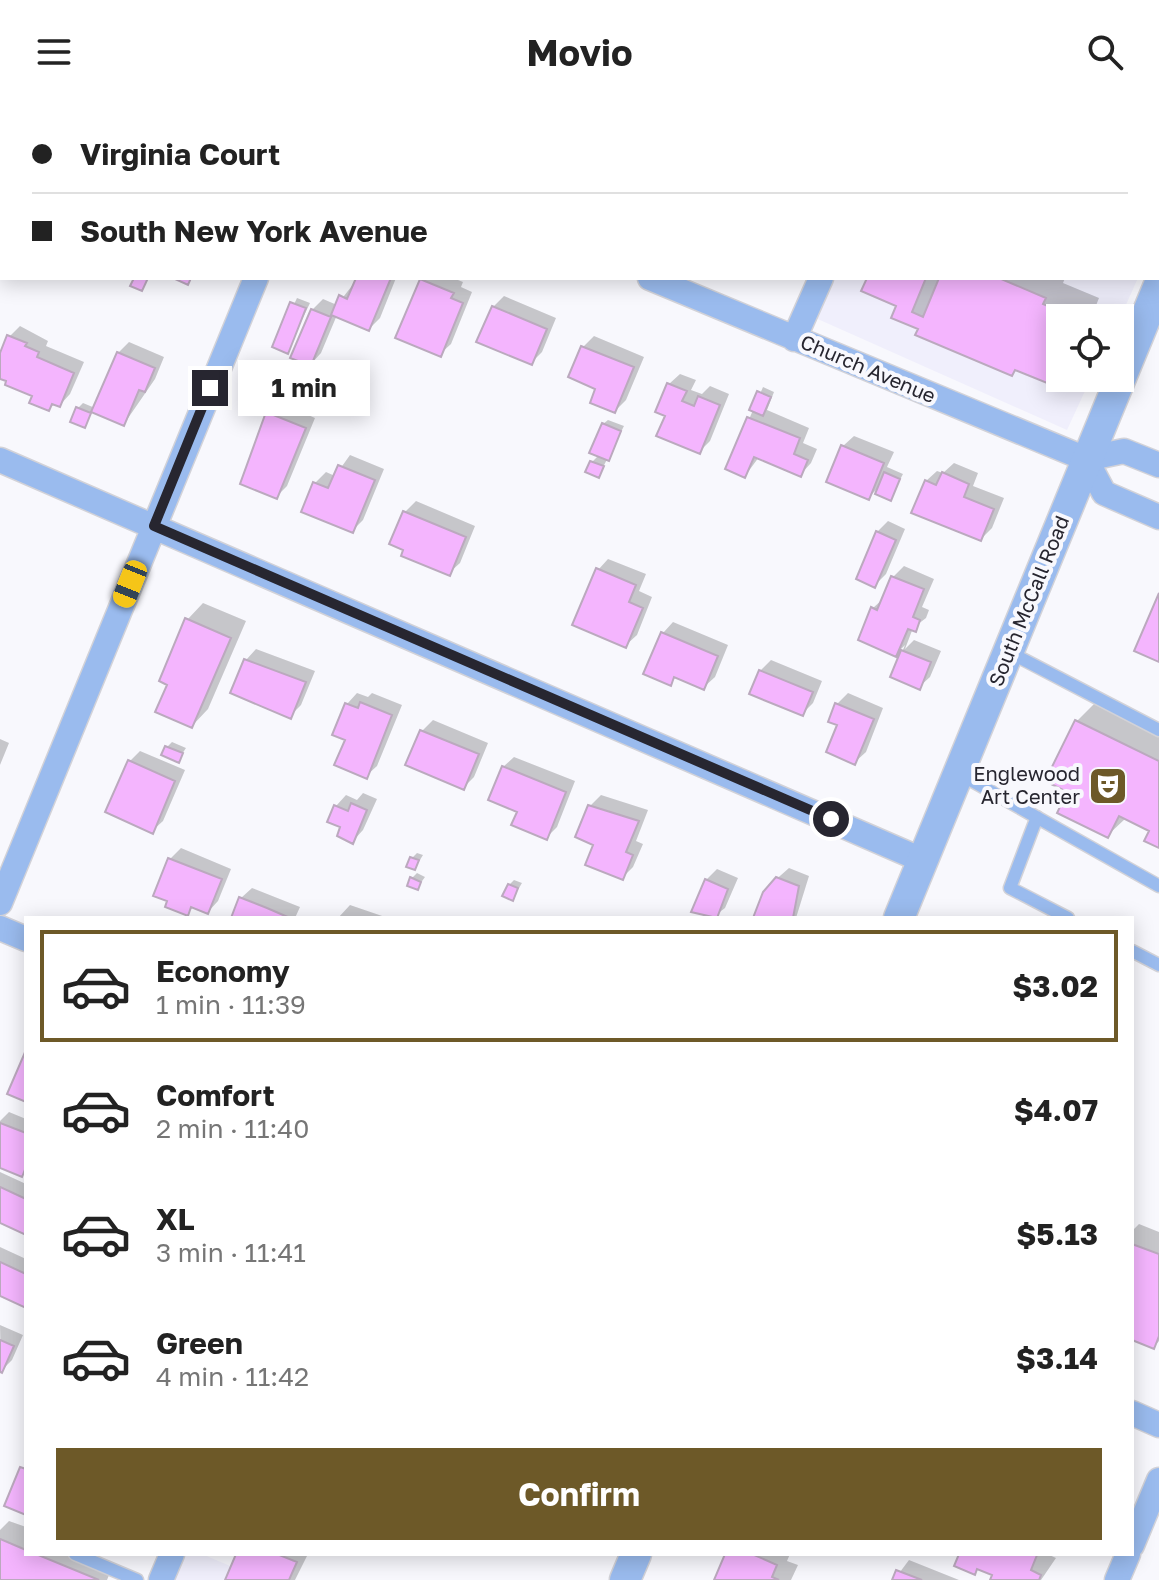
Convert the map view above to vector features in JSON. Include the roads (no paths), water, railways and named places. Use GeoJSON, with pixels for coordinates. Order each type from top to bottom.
{"type":"FeatureCollection","features":[{"type":"Feature","properties":{"kind":"street"},"geometry":{"type":"LineString","coordinates":[[0,903],[255,280]]}},
{"type":"Feature","properties":{"kind":"street","name":"Church Avenue"},"geometry":{"type":"LineString","coordinates":[[655,280],[1086,459]]}},
{"type":"Feature","properties":{"kind":"street"},"geometry":{"type":"LineString","coordinates":[[794,339],[820,280]]}},
{"type":"Feature","properties":{"kind":"street","name":"South McCall Road"},"geometry":{"type":"LineString","coordinates":[[900,916],[1159,285]]}},
{"type":"Feature","properties":{"kind":"street"},"geometry":{"type":"LineString","coordinates":[[1159,465],[1124,451],[1086,459],[1104,493],[1159,517]]}},
{"type":"Feature","properties":{"kind":"street"},"geometry":{"type":"LineString","coordinates":[[0,460],[922,860]]}},
{"type":"Feature","properties":{"kind":"street"},"geometry":{"type":"LineString","coordinates":[[0,928],[24,938]]}},
{"type":"Feature","properties":{"kind":"street"},"geometry":{"type":"LineString","coordinates":[[1134,1414],[1159,1425]]}},
{"type":"Feature","properties":{"kind":"street"},"geometry":{"type":"LineString","coordinates":[[1134,1540],[1159,1480]]}},
{"type":"Feature","properties":{"kind":"street"},"geometry":{"type":"LineString","coordinates":[[161,1580],[171,1556]]}},
{"type":"Feature","properties":{"kind":"street"},"geometry":{"type":"LineString","coordinates":[[625,1580],[635,1556]]}},
{"type":"Feature","properties":{"kind":"street"},"geometry":{"type":"LineString","coordinates":[[1117,1580],[1127,1556]]}},
{"type":"Feature","properties":{"kind":"lane"},"geometry":{"type":"LineString","coordinates":[[1009,651],[1159,730]]}},
{"type":"Feature","properties":{"kind":"lane"},"geometry":{"type":"LineString","coordinates":[[958,773],[1159,886]]}},
{"type":"Feature","properties":{"kind":"lane"},"geometry":{"type":"LineString","coordinates":[[1037,817],[1010,888],[1064,916]]}},
{"type":"Feature","properties":{"kind":"lane"},"geometry":{"type":"LineString","coordinates":[[1134,952],[1159,965]]}},
{"type":"Feature","properties":{"kind":"lane"},"geometry":{"type":"LineString","coordinates":[[80,1556],[137,1580]]}},
{"type":"Feature","properties":{"kind":"place","name":"Englewood Art Center"},"geometry":{"type":"Point","coordinates":[1108,786]}}]}
